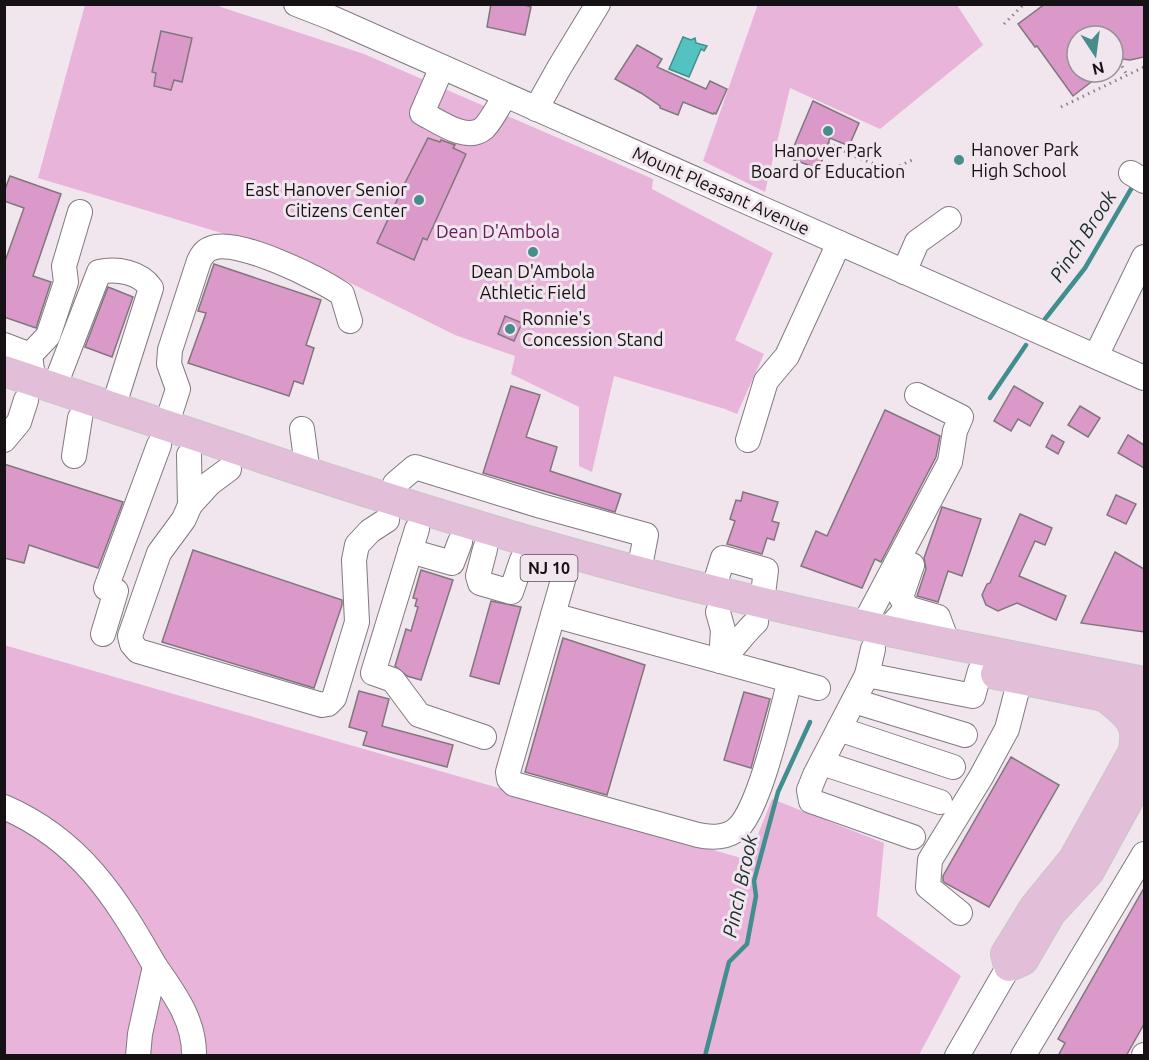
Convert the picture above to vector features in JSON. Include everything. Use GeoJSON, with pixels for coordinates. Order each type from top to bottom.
{"type":"FeatureCollection","features":[{"type":"Feature","properties":{"kind":"main road","name":"NJ 10"},"geometry":{"type":"LineString","coordinates":[[4,371],[30,383],[113,408],[163,435],[189,455],[229,469],[389,510],[477,540],[639,571],[716,601]]}},
{"type":"Feature","properties":{"kind":"main road","name":"NJ 10"},"geometry":{"type":"LineString","coordinates":[[30,383],[80,418],[163,435],[308,474],[389,510],[413,540],[477,540]]}},
{"type":"Feature","properties":{"kind":"main road","name":"NJ 10"},"geometry":{"type":"LineString","coordinates":[[525,551],[565,573],[716,601],[872,645],[980,671],[1106,697],[1144,684]]}},
{"type":"Feature","properties":{"kind":"main road","name":"NJ 10"},"geometry":{"type":"LineString","coordinates":[[872,645],[948,644],[1144,684]]}},
{"type":"Feature","properties":{"kind":"main road"},"geometry":{"type":"LineString","coordinates":[[1106,697],[1132,721],[1136,731],[1133,753],[1074,859],[1035,907],[1006,954],[1010,966],[1022,962],[1051,912],[1089,871],[1144,775]]}},
{"type":"Feature","properties":{"kind":"street","name":"Mount Pleasant Avenue"},"geometry":{"type":"LineString","coordinates":[[296,4],[334,11],[442,67],[506,96],[1144,378]]}},
{"type":"Feature","properties":{"kind":"street"},"geometry":{"type":"LineString","coordinates":[[536,109],[598,4]]}},
{"type":"Feature","properties":{"kind":"street"},"geometry":{"type":"LineString","coordinates":[[442,67],[422,113],[461,133],[472,133],[483,129],[506,96]]}},
{"type":"Feature","properties":{"kind":"street"},"geometry":{"type":"LineString","coordinates":[[4,440],[19,422],[30,383],[66,282],[64,266],[80,212]]}},
{"type":"Feature","properties":{"kind":"street"},"geometry":{"type":"LineString","coordinates":[[904,272],[917,242],[949,219]]}},
{"type":"Feature","properties":{"kind":"street"},"geometry":{"type":"LineString","coordinates":[[748,440],[766,381],[787,356],[838,243]]}},
{"type":"Feature","properties":{"kind":"street"},"geometry":{"type":"LineString","coordinates":[[103,634],[111,590],[178,389],[169,364],[170,350],[199,261],[204,253],[210,248],[222,246],[249,251],[286,264],[342,294],[350,321]]}},
{"type":"Feature","properties":{"kind":"street"},"geometry":{"type":"LineString","coordinates":[[1096,356],[1144,257]]}},
{"type":"Feature","properties":{"kind":"street"},"geometry":{"type":"LineString","coordinates":[[30,383],[99,272],[112,269],[145,278],[151,288],[113,408]]}},
{"type":"Feature","properties":{"kind":"street"},"geometry":{"type":"LineString","coordinates":[[4,345],[30,383]]}},
{"type":"Feature","properties":{"kind":"street"},"geometry":{"type":"LineString","coordinates":[[913,837],[811,801],[809,790],[854,701],[872,645],[950,462],[955,431],[961,417],[917,395]]}},
{"type":"Feature","properties":{"kind":"street"},"geometry":{"type":"LineString","coordinates":[[74,456],[80,418]]}},
{"type":"Feature","properties":{"kind":"street"},"geometry":{"type":"LineString","coordinates":[[302,429],[308,474]]}},
{"type":"Feature","properties":{"kind":"street"},"geometry":{"type":"LineString","coordinates":[[189,455],[190,505]]}},
{"type":"Feature","properties":{"kind":"street"},"geometry":{"type":"LineString","coordinates":[[229,469],[210,483],[190,505],[184,519],[159,553],[130,636],[132,644],[138,651],[322,705],[328,704],[334,698],[357,622],[354,560],[357,545],[389,510],[395,484],[415,467],[541,507],[646,535],[639,571]]}},
{"type":"Feature","properties":{"kind":"street"},"geometry":{"type":"LineString","coordinates":[[499,493],[477,540],[480,583],[511,592],[541,507]]}},
{"type":"Feature","properties":{"kind":"street"},"geometry":{"type":"LineString","coordinates":[[413,540],[373,673],[393,680],[418,715],[484,737]]}},
{"type":"Feature","properties":{"kind":"street"},"geometry":{"type":"LineString","coordinates":[[912,565],[901,597],[907,608],[938,617],[948,644]]}},
{"type":"Feature","properties":{"kind":"street"},"geometry":{"type":"LineString","coordinates":[[565,573],[508,772],[509,780],[514,784],[554,797],[633,816],[709,838],[736,830],[753,806],[790,680]]}},
{"type":"Feature","properties":{"kind":"street"},"geometry":{"type":"LineString","coordinates":[[716,601],[723,630],[722,661]]}},
{"type":"Feature","properties":{"kind":"street"},"geometry":{"type":"LineString","coordinates":[[872,645],[907,608]]}},
{"type":"Feature","properties":{"kind":"street"},"geometry":{"type":"LineString","coordinates":[[722,661],[759,612]]}},
{"type":"Feature","properties":{"kind":"street"},"geometry":{"type":"LineString","coordinates":[[553,615],[818,688]]}},
{"type":"Feature","properties":{"kind":"street"},"geometry":{"type":"LineString","coordinates":[[960,912],[928,887],[930,860],[981,777],[1007,729],[1020,679]]}},
{"type":"Feature","properties":{"kind":"street"},"geometry":{"type":"LineString","coordinates":[[854,701],[965,735]]}},
{"type":"Feature","properties":{"kind":"street"},"geometry":{"type":"LineString","coordinates":[[839,729],[953,767]]}},
{"type":"Feature","properties":{"kind":"street"},"geometry":{"type":"LineString","coordinates":[[822,763],[940,802]]}},
{"type":"Feature","properties":{"kind":"street"},"geometry":{"type":"LineString","coordinates":[[4,807],[46,829],[83,860],[96,875],[178,998],[190,1025],[194,1056]]}},
{"type":"Feature","properties":{"kind":"street"},"geometry":{"type":"LineString","coordinates":[[1023,1056],[1144,854]]}},
{"type":"Feature","properties":{"kind":"street"},"geometry":{"type":"LineString","coordinates":[[138,1056],[140,1034],[155,966]]}},
{"type":"Feature","properties":{"kind":"street"},"geometry":{"type":"LineString","coordinates":[[957,1056],[1010,966]]}},
{"type":"Feature","properties":{"kind":"path"},"geometry":{"type":"LineString","coordinates":[[1004,24],[1024,4]]}},
{"type":"Feature","properties":{"kind":"path"},"geometry":{"type":"LineString","coordinates":[[1061,107],[1144,67]]}},
{"type":"Feature","properties":{"kind":"path"},"geometry":{"type":"LineString","coordinates":[[1125,72],[1127,75]]}},
{"type":"Feature","properties":{"kind":"path"},"geometry":{"type":"LineString","coordinates":[[828,143],[856,157],[891,170],[912,160]]}},
{"type":"Feature","properties":{"kind":"green space"},"geometry":{"type":"Polygon","coordinates":[[[758,4],[957,5],[983,45],[880,129],[790,88],[765,192],[703,161],[758,4]]]}},
{"type":"Feature","properties":{"kind":"green space","name":"Dean D'Ambola"},"geometry":{"type":"Polygon","coordinates":[[[85,5],[215,5],[364,54],[653,179],[652,189],[773,253],[735,340],[764,354],[737,414],[614,376],[592,472],[579,466],[579,407],[511,374],[515,356],[455,335],[292,254],[38,178],[85,5]]]}},
{"type":"Feature","properties":{"kind":"green space"},"geometry":{"type":"Polygon","coordinates":[[[4,645],[748,860],[772,799],[884,843],[877,916],[961,976],[919,1055],[5,1055],[4,645]]]}},
{"type":"Feature","properties":{"kind":"water"},"geometry":{"type":"Polygon","coordinates":[[[683,37],[691,40],[695,38],[696,43],[707,46],[704,51],[701,49],[689,77],[669,69],[683,37]]]}},
{"type":"Feature","properties":{"kind":"building"},"geometry":{"type":"Polygon","coordinates":[[[491,4],[521,4],[531,7],[525,35],[487,27],[491,4]]]}},
{"type":"Feature","properties":{"kind":"building"},"geometry":{"type":"Polygon","coordinates":[[[1045,4],[1144,4],[1144,57],[1125,59],[1125,24],[1065,24],[1065,84],[1088,84],[1073,96],[1018,24],[1045,4]]]}},
{"type":"Feature","properties":{"kind":"building"},"geometry":{"type":"Polygon","coordinates":[[[161,31],[192,38],[182,82],[174,80],[171,90],[154,86],[156,73],[152,72],[161,31]]]}},
{"type":"Feature","properties":{"kind":"building"},"geometry":{"type":"Polygon","coordinates":[[[637,45],[662,59],[657,67],[706,89],[710,81],[727,89],[716,114],[683,102],[678,115],[660,108],[641,93],[615,79],[637,45]]]}},
{"type":"Feature","properties":{"kind":"building","name":"Hanover Park Board of Education"},"geometry":{"type":"Polygon","coordinates":[[[813,101],[859,123],[849,146],[830,138],[819,169],[789,158],[813,101]]]}},
{"type":"Feature","properties":{"kind":"building","name":"East Hanover Senior Citizens Center"},"geometry":{"type":"Polygon","coordinates":[[[428,138],[455,145],[453,148],[466,154],[427,240],[423,238],[414,260],[377,243],[428,138]]]}},
{"type":"Feature","properties":{"kind":"building"},"geometry":{"type":"Polygon","coordinates":[[[10,176],[61,194],[33,276],[51,282],[36,328],[4,317],[4,264],[24,208],[4,201],[4,192],[10,176]]]}},
{"type":"Feature","properties":{"kind":"building"},"geometry":{"type":"Polygon","coordinates":[[[214,264],[321,300],[306,345],[314,348],[303,384],[294,381],[289,396],[188,363],[206,313],[198,311],[214,264]]]}},
{"type":"Feature","properties":{"kind":"building"},"geometry":{"type":"Polygon","coordinates":[[[108,287],[133,297],[112,357],[85,347],[108,287]]]}},
{"type":"Feature","properties":{"kind":"building","name":"Ronnie's Concession Stand"},"geometry":{"type":"Polygon","coordinates":[[[505,316],[522,323],[514,341],[498,334],[505,316]]]}},
{"type":"Feature","properties":{"kind":"building"},"geometry":{"type":"Polygon","coordinates":[[[511,386],[540,395],[526,437],[557,447],[550,471],[621,494],[615,512],[483,473],[511,386]]]}},
{"type":"Feature","properties":{"kind":"building"},"geometry":{"type":"Polygon","coordinates":[[[1014,386],[1043,403],[1030,426],[1018,419],[1011,431],[994,421],[1014,386]]]}},
{"type":"Feature","properties":{"kind":"building"},"geometry":{"type":"Polygon","coordinates":[[[1080,406],[1100,418],[1088,437],[1068,425],[1080,406]]]}},
{"type":"Feature","properties":{"kind":"building"},"geometry":{"type":"Polygon","coordinates":[[[885,410],[940,436],[936,457],[881,562],[875,559],[862,588],[801,566],[816,531],[827,536],[885,410]]]}},
{"type":"Feature","properties":{"kind":"building"},"geometry":{"type":"Polygon","coordinates":[[[1052,435],[1064,442],[1058,454],[1046,447],[1052,435]]]}},
{"type":"Feature","properties":{"kind":"building"},"geometry":{"type":"Polygon","coordinates":[[[1128,435],[1144,445],[1144,468],[1118,453],[1128,435]]]}},
{"type":"Feature","properties":{"kind":"building"},"geometry":{"type":"Polygon","coordinates":[[[4,464],[123,502],[98,568],[29,545],[24,563],[4,558],[4,464]]]}},
{"type":"Feature","properties":{"kind":"building"},"geometry":{"type":"Polygon","coordinates":[[[743,492],[778,502],[772,521],[779,523],[774,540],[767,538],[762,554],[727,544],[735,521],[730,519],[736,500],[741,501],[743,492]]]}},
{"type":"Feature","properties":{"kind":"building"},"geometry":{"type":"Polygon","coordinates":[[[1116,495],[1136,504],[1126,524],[1107,515],[1116,495]]]}},
{"type":"Feature","properties":{"kind":"building"},"geometry":{"type":"Polygon","coordinates":[[[942,507],[981,519],[962,576],[948,571],[938,602],[917,596],[926,569],[924,558],[942,507]]]}},
{"type":"Feature","properties":{"kind":"building"},"geometry":{"type":"Polygon","coordinates":[[[1020,514],[1052,528],[1045,545],[1035,541],[1019,576],[1066,596],[1056,620],[1017,603],[998,611],[986,605],[982,595],[987,584],[990,583],[1020,514]]]}},
{"type":"Feature","properties":{"kind":"building"},"geometry":{"type":"Polygon","coordinates":[[[193,550],[342,600],[314,688],[162,642],[193,550]]]}},
{"type":"Feature","properties":{"kind":"building"},"geometry":{"type":"Polygon","coordinates":[[[1115,552],[1144,569],[1144,632],[1081,623],[1115,552]]]}},
{"type":"Feature","properties":{"kind":"building"},"geometry":{"type":"Polygon","coordinates":[[[421,570],[453,580],[421,680],[407,676],[395,666],[406,629],[411,631],[418,607],[415,606],[417,599],[413,598],[421,570]]]}},
{"type":"Feature","properties":{"kind":"building"},"geometry":{"type":"Polygon","coordinates":[[[491,601],[521,607],[499,684],[470,676],[491,601]]]}},
{"type":"Feature","properties":{"kind":"building"},"geometry":{"type":"Polygon","coordinates":[[[563,638],[645,665],[607,795],[525,772],[563,638]]]}},
{"type":"Feature","properties":{"kind":"building"},"geometry":{"type":"Polygon","coordinates":[[[359,691],[389,699],[382,726],[453,745],[447,767],[363,745],[367,732],[349,727],[359,691]]]}},
{"type":"Feature","properties":{"kind":"building"},"geometry":{"type":"Polygon","coordinates":[[[744,692],[770,699],[751,768],[724,760],[744,692]]]}},
{"type":"Feature","properties":{"kind":"building"},"geometry":{"type":"Polygon","coordinates":[[[1011,757],[1059,785],[989,907],[945,883],[943,876],[1011,757]]]}},
{"type":"Feature","properties":{"kind":"building"},"geometry":{"type":"Polygon","coordinates":[[[1144,888],[1144,1024],[1126,1056],[1058,1056],[1065,1043],[1058,1039],[1144,888]]]}},
{"type":"Feature","properties":{"kind":"waterway","name":"Pinch Brook"},"geometry":{"type":"LineString","coordinates":[[1045,319],[1085,268],[1134,184]]}},
{"type":"Feature","properties":{"kind":"waterway","name":"Pinch Brook"},"geometry":{"type":"LineString","coordinates":[[990,398],[1026,345]]}},
{"type":"Feature","properties":{"kind":"waterway","name":"Pinch Brook"},"geometry":{"type":"LineString","coordinates":[[705,1056],[729,962],[747,944],[756,896],[754,881],[778,792],[810,722]]}},
{"type":"Feature","properties":{"kind":"place","name":"Hanover Park Board of Education"},"geometry":{"type":"Point","coordinates":[828,131]}},
{"type":"Feature","properties":{"kind":"place","name":"Hanover Park High School"},"geometry":{"type":"Point","coordinates":[959,160]}},
{"type":"Feature","properties":{"kind":"place","name":"East Hanover Senior Citizens Center"},"geometry":{"type":"Point","coordinates":[419,200]}},
{"type":"Feature","properties":{"kind":"place","name":"Dean D'Ambola Athletic Field"},"geometry":{"type":"Point","coordinates":[533,252]}},
{"type":"Feature","properties":{"kind":"place","name":"Ronnie's Concession Stand"},"geometry":{"type":"Point","coordinates":[510,329]}}]}
